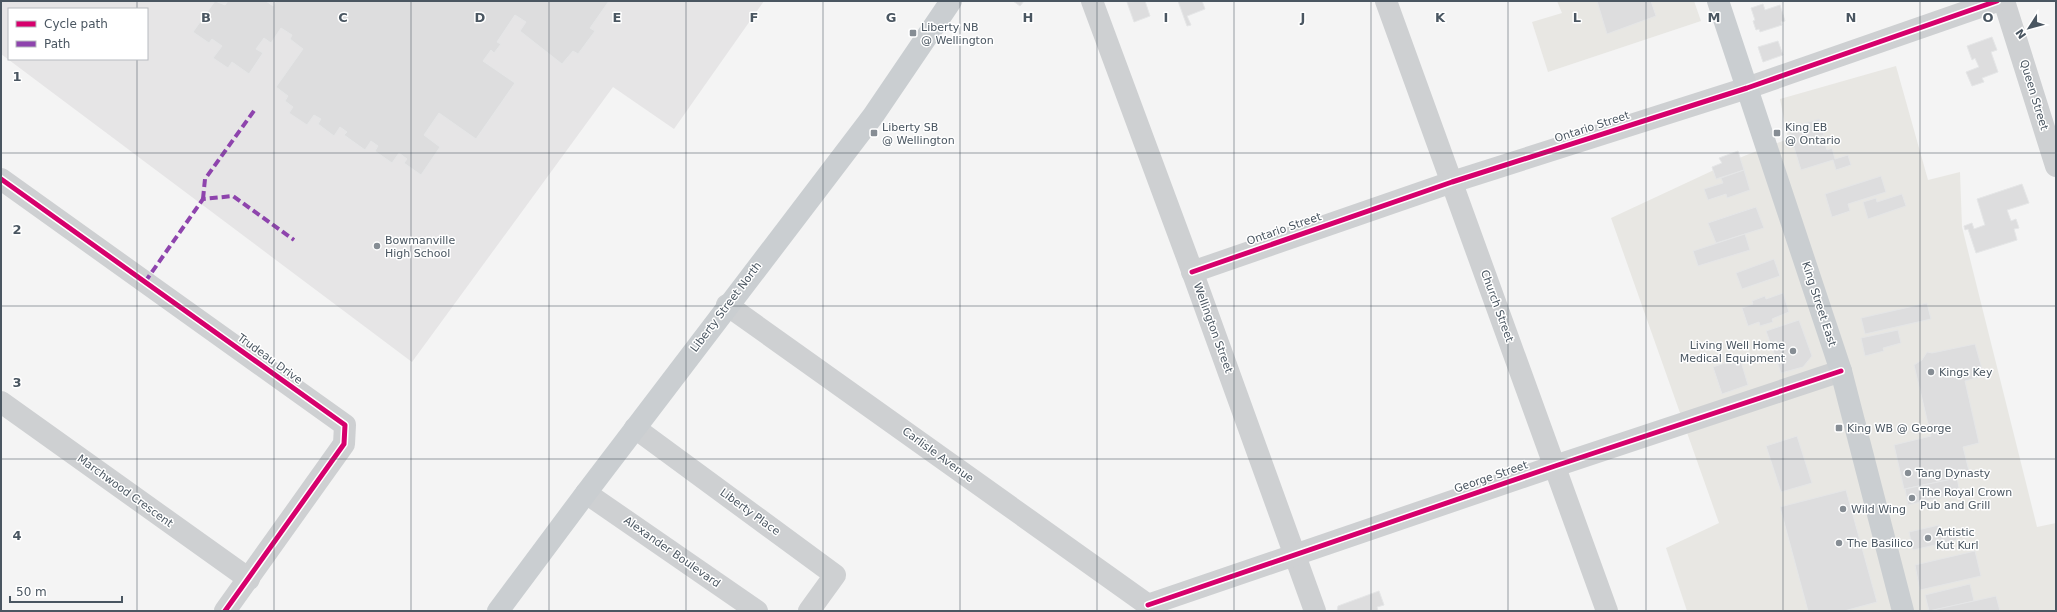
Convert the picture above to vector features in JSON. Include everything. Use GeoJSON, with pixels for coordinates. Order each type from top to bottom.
{"type":"FeatureCollection","features":[{"type":"Feature","properties":{"kind":"main road","name":"Liberty Street North"},"geometry":{"type":"LineString","coordinates":[[498,611],[727,305],[873,116],[951,1]]}},
{"type":"Feature","properties":{"kind":"main road","name":"King Street East"},"geometry":{"type":"LineString","coordinates":[[1718,1],[1841,371],[1903,611]]}},
{"type":"Feature","properties":{"kind":"street","name":"Wellington Street"},"geometry":{"type":"LineString","coordinates":[[1092,1],[1315,611]]}},
{"type":"Feature","properties":{"kind":"street","name":"Church Street"},"geometry":{"type":"LineString","coordinates":[[1386,1],[1607,611]]}},
{"type":"Feature","properties":{"kind":"street","name":"Ontario Street"},"geometry":{"type":"LineString","coordinates":[[1192,272],[1452,182],[1747,88],[1997,1]]}},
{"type":"Feature","properties":{"kind":"street","name":"Queen Street"},"geometry":{"type":"LineString","coordinates":[[2004,1],[2055,160]]}},
{"type":"Feature","properties":{"kind":"street","name":"Trudeau Drive"},"geometry":{"type":"LineString","coordinates":[[1,180],[345,425],[344,444],[225,611]]}},
{"type":"Feature","properties":{"kind":"street","name":"Carlisle Avenue"},"geometry":{"type":"LineString","coordinates":[[727,305],[1146,608]]}},
{"type":"Feature","properties":{"kind":"street","name":"George Street"},"geometry":{"type":"LineString","coordinates":[[1146,608],[1294,554],[1841,371]]}},
{"type":"Feature","properties":{"kind":"street","name":"Marchwood Crescent"},"geometry":{"type":"LineString","coordinates":[[1,402],[249,579]]}},
{"type":"Feature","properties":{"kind":"street","name":"Liberty Place"},"geometry":{"type":"LineString","coordinates":[[635,428],[835,575],[812,608]]}},
{"type":"Feature","properties":{"kind":"street","name":"Alexander Boulevard"},"geometry":{"type":"LineString","coordinates":[[586,492],[757,611]]}},
{"type":"Feature","properties":{"kind":"shaded area","name":"Bowmanville High School"},"geometry":{"type":"Polygon","coordinates":[[[1,1],[764,1],[674,129],[613,87],[412,362],[9,60],[148,60],[148,8],[8,8],[8,59],[1,54],[1,1]]]}},
{"type":"Feature","properties":{"kind":"shaded area"},"geometry":{"type":"Polygon","coordinates":[[[1557,1],[1694,1],[1701,21],[1548,72],[1532,22],[1562,13],[1557,1]]]}},
{"type":"Feature","properties":{"kind":"shaded area"},"geometry":{"type":"Polygon","coordinates":[[[1896,66],[1928,180],[1960,172],[1962,227],[2037,527],[2056,523],[2056,611],[1687,611],[1666,548],[1719,523],[1611,218],[1744,156],[1788,139],[1780,99],[1896,66]]]}},
{"type":"Feature","properties":{"kind":"building"},"geometry":{"type":"Polygon","coordinates":[[[215,1],[225,5],[228,1],[266,1],[273,6],[276,1],[609,1],[590,28],[595,31],[578,54],[573,51],[562,64],[520,31],[526,22],[515,15],[497,42],[501,44],[494,53],[491,50],[483,61],[515,83],[476,139],[439,113],[424,135],[440,147],[421,175],[404,163],[407,159],[399,153],[392,163],[375,151],[378,146],[371,141],[365,150],[344,135],[347,132],[340,127],[334,136],[318,124],[321,119],[314,115],[307,125],[289,113],[293,107],[285,101],[288,96],[276,87],[303,49],[290,39],[292,35],[281,28],[271,43],[264,38],[256,49],[263,53],[249,74],[232,62],[228,68],[213,58],[222,46],[212,39],[209,43],[193,32],[215,1]]]}},
{"type":"Feature","properties":{"kind":"building"},"geometry":{"type":"Polygon","coordinates":[[[1013,1],[1024,1],[1020,6],[1013,1]]]}},
{"type":"Feature","properties":{"kind":"building"},"geometry":{"type":"Polygon","coordinates":[[[1145,1],[1150,16],[1134,22],[1127,2],[1145,1]]]}},
{"type":"Feature","properties":{"kind":"building"},"geometry":{"type":"Polygon","coordinates":[[[1178,1],[1202,1],[1205,9],[1187,16],[1191,25],[1187,26],[1178,1]]]}},
{"type":"Feature","properties":{"kind":"building"},"geometry":{"type":"Polygon","coordinates":[[[1597,1],[1651,1],[1656,16],[1607,34],[1597,1]]]}},
{"type":"Feature","properties":{"kind":"building"},"geometry":{"type":"Polygon","coordinates":[[[1763,4],[1765,10],[1780,5],[1785,21],[1781,22],[1782,25],[1760,32],[1759,29],[1756,30],[1753,21],[1755,20],[1751,8],[1763,4]]]}},
{"type":"Feature","properties":{"kind":"building"},"geometry":{"type":"Polygon","coordinates":[[[1992,37],[1997,50],[1991,52],[1998,72],[1982,78],[1984,82],[1972,86],[1966,72],[1979,67],[1975,58],[1972,60],[1967,46],[1992,37]]]}},
{"type":"Feature","properties":{"kind":"building"},"geometry":{"type":"Polygon","coordinates":[[[1778,41],[1783,55],[1763,62],[1758,47],[1778,41]]]}},
{"type":"Feature","properties":{"kind":"building"},"geometry":{"type":"Polygon","coordinates":[[[1819,119],[1824,135],[1813,138],[1813,141],[1823,138],[1827,150],[1832,148],[1835,159],[1848,155],[1851,165],[1836,170],[1833,160],[1801,170],[1788,128],[1819,119]]]}},
{"type":"Feature","properties":{"kind":"building"},"geometry":{"type":"Polygon","coordinates":[[[1738,151],[1744,170],[1716,179],[1712,167],[1722,163],[1719,158],[1738,151]]]}},
{"type":"Feature","properties":{"kind":"building"},"geometry":{"type":"Polygon","coordinates":[[[1744,170],[1750,190],[1727,198],[1726,194],[1708,200],[1704,189],[1723,183],[1721,178],[1744,170]]]}},
{"type":"Feature","properties":{"kind":"building"},"geometry":{"type":"Polygon","coordinates":[[[1881,176],[1886,192],[1848,204],[1850,211],[1832,217],[1825,194],[1881,176]]]}},
{"type":"Feature","properties":{"kind":"building"},"geometry":{"type":"Polygon","coordinates":[[[2022,184],[2029,203],[2007,210],[2011,221],[2016,219],[2019,228],[2014,229],[2017,240],[1976,253],[1968,229],[1965,230],[1964,226],[1972,223],[1974,229],[1985,225],[1977,199],[2022,184]]]}},
{"type":"Feature","properties":{"kind":"building"},"geometry":{"type":"Polygon","coordinates":[[[1902,194],[1906,206],[1868,219],[1863,202],[1876,198],[1877,202],[1902,194]]]}},
{"type":"Feature","properties":{"kind":"building"},"geometry":{"type":"Polygon","coordinates":[[[1756,207],[1764,228],[1716,243],[1708,223],[1756,207]]]}},
{"type":"Feature","properties":{"kind":"building"},"geometry":{"type":"Polygon","coordinates":[[[1745,234],[1750,250],[1698,266],[1693,251],[1745,234]]]}},
{"type":"Feature","properties":{"kind":"building"},"geometry":{"type":"Polygon","coordinates":[[[1774,259],[1780,276],[1742,289],[1736,273],[1774,259]]]}},
{"type":"Feature","properties":{"kind":"building"},"geometry":{"type":"Polygon","coordinates":[[[1783,293],[1789,312],[1772,319],[1773,322],[1760,326],[1759,322],[1748,326],[1742,308],[1753,304],[1752,301],[1765,296],[1766,299],[1783,293]]]}},
{"type":"Feature","properties":{"kind":"building"},"geometry":{"type":"Polygon","coordinates":[[[1927,303],[1931,319],[1865,334],[1861,318],[1927,303]]]}},
{"type":"Feature","properties":{"kind":"building"},"geometry":{"type":"Polygon","coordinates":[[[1799,320],[1812,356],[1803,367],[1781,373],[1766,331],[1799,320]]]}},
{"type":"Feature","properties":{"kind":"building"},"geometry":{"type":"Polygon","coordinates":[[[1898,330],[1901,343],[1883,348],[1884,351],[1865,356],[1861,338],[1898,330]]]}},
{"type":"Feature","properties":{"kind":"building"},"geometry":{"type":"Polygon","coordinates":[[[1975,344],[1984,376],[1965,381],[1979,443],[1963,447],[1970,475],[1904,489],[1894,445],[1931,436],[1914,365],[1922,360],[1927,352],[1932,353],[1975,344]]]}},
{"type":"Feature","properties":{"kind":"building"},"geometry":{"type":"Polygon","coordinates":[[[1740,358],[1748,385],[1722,394],[1713,367],[1740,358]]]}},
{"type":"Feature","properties":{"kind":"building"},"geometry":{"type":"Polygon","coordinates":[[[1797,436],[1812,483],[1781,492],[1766,446],[1797,436]]]}},
{"type":"Feature","properties":{"kind":"building"},"geometry":{"type":"Polygon","coordinates":[[[1957,478],[1960,493],[1908,505],[1905,489],[1957,478]]]}},
{"type":"Feature","properties":{"kind":"building"},"geometry":{"type":"Polygon","coordinates":[[[1846,490],[1877,602],[1844,611],[1808,611],[1780,507],[1846,490]]]}},
{"type":"Feature","properties":{"kind":"building"},"geometry":{"type":"Polygon","coordinates":[[[1939,525],[1941,532],[1954,529],[1957,540],[1913,550],[1909,532],[1939,525]]]}},
{"type":"Feature","properties":{"kind":"building"},"geometry":{"type":"Polygon","coordinates":[[[1975,551],[1981,576],[1920,590],[1915,565],[1975,551]]]}},
{"type":"Feature","properties":{"kind":"building"},"geometry":{"type":"Polygon","coordinates":[[[1970,584],[1974,601],[1929,611],[1925,595],[1970,584]]]}},
{"type":"Feature","properties":{"kind":"building"},"geometry":{"type":"Polygon","coordinates":[[[1379,591],[1384,605],[1377,607],[1378,611],[1337,611],[1338,606],[1379,591]]]}},
{"type":"Feature","properties":{"kind":"building"},"geometry":{"type":"Polygon","coordinates":[[[1996,596],[2000,611],[1929,611],[1974,601],[1996,596]]]}},
{"type":"Feature","properties":{"kind":"marked path"},"geometry":{"type":"LineString","coordinates":[[203,199],[205,179],[256,108]]}},
{"type":"Feature","properties":{"kind":"marked path"},"geometry":{"type":"LineString","coordinates":[[145,282],[203,199],[233,196],[294,240]]}},
{"type":"Feature","properties":{"kind":"cycle path"},"geometry":{"type":"LineString","coordinates":[[1192,272],[1452,182],[1747,88],[1997,1]]}},
{"type":"Feature","properties":{"kind":"cycle path"},"geometry":{"type":"LineString","coordinates":[[1,179],[345,425],[344,444],[225,611]]}},
{"type":"Feature","properties":{"kind":"cycle path"},"geometry":{"type":"LineString","coordinates":[[1148,605],[1555,466],[1841,371]]}},
{"type":"Feature","properties":{"kind":"place","name":"Liberty NB @ Wellington"},"geometry":{"type":"Point","coordinates":[913,33]}},
{"type":"Feature","properties":{"kind":"place","name":"Liberty SB @ Wellington"},"geometry":{"type":"Point","coordinates":[874,133]}},
{"type":"Feature","properties":{"kind":"place","name":"King EB @ Ontario"},"geometry":{"type":"Point","coordinates":[1777,133]}},
{"type":"Feature","properties":{"kind":"place","name":"Bowmanville High School"},"geometry":{"type":"Point","coordinates":[377,246]}},
{"type":"Feature","properties":{"kind":"place","name":"Living Well Home Medical Equipment"},"geometry":{"type":"Point","coordinates":[1793,351]}},
{"type":"Feature","properties":{"kind":"place","name":"Kings Key"},"geometry":{"type":"Point","coordinates":[1931,372]}},
{"type":"Feature","properties":{"kind":"place","name":"King WB @ George"},"geometry":{"type":"Point","coordinates":[1839,428]}},
{"type":"Feature","properties":{"kind":"place","name":"Tang Dynasty"},"geometry":{"type":"Point","coordinates":[1908,473]}},
{"type":"Feature","properties":{"kind":"place","name":"The Royal Crown Pub and Grill"},"geometry":{"type":"Point","coordinates":[1912,498]}},
{"type":"Feature","properties":{"kind":"place","name":"Wild Wing"},"geometry":{"type":"Point","coordinates":[1843,509]}},
{"type":"Feature","properties":{"kind":"place","name":"Artistic Kut Kurl"},"geometry":{"type":"Point","coordinates":[1928,538]}},
{"type":"Feature","properties":{"kind":"place","name":"The Basilico"},"geometry":{"type":"Point","coordinates":[1839,543]}}]}
